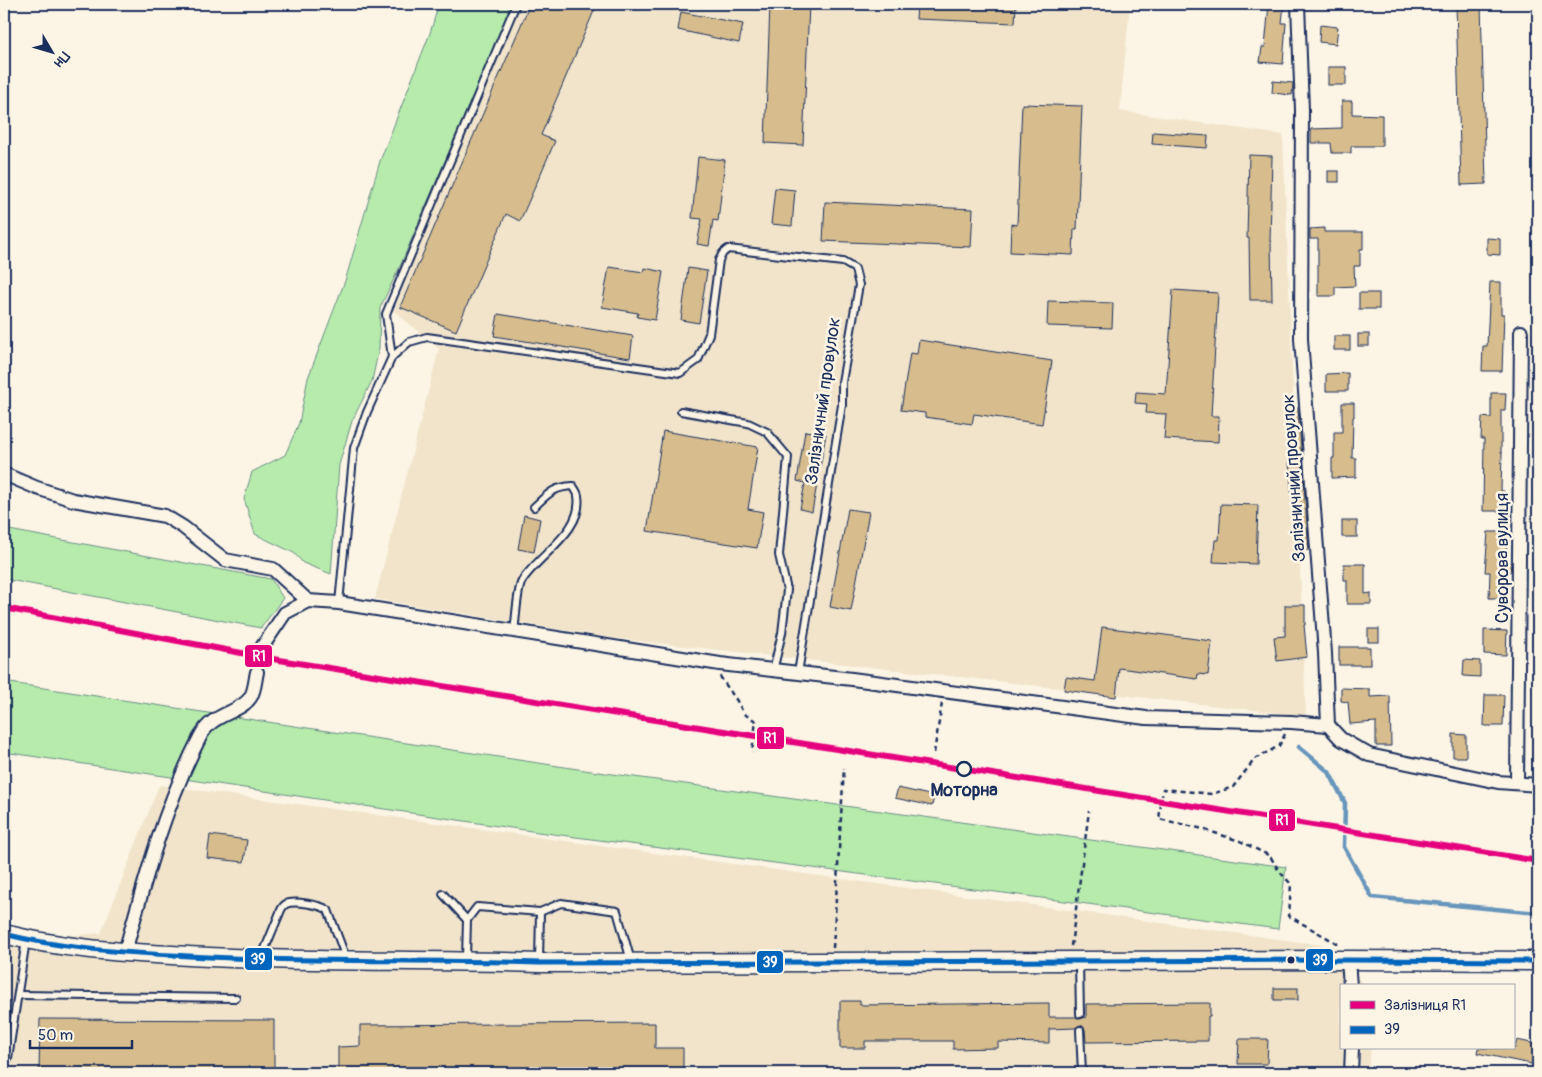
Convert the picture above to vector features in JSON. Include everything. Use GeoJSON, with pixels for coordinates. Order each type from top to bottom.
{"type":"FeatureCollection","features":[{"type":"Feature","properties":{"kind":"main road"},"geometry":{"type":"LineString","coordinates":[[4,934],[70,947],[125,952],[221,958],[348,961],[466,960],[540,963],[1538,961]]}},
{"type":"Feature","properties":{"kind":"street","name":"Залізничний провулок"},"geometry":{"type":"LineString","coordinates":[[1298,4],[1302,110],[1301,338],[1326,653],[1328,725]]}},
{"type":"Feature","properties":{"kind":"street","name":"Суворова вулиця"},"geometry":{"type":"LineString","coordinates":[[1517,783],[1521,332]]}},
{"type":"Feature","properties":{"kind":"street"},"geometry":{"type":"LineString","coordinates":[[4,474],[73,500],[165,516],[183,527],[225,560],[273,569],[308,600]]}},
{"type":"Feature","properties":{"kind":"street"},"geometry":{"type":"LineString","coordinates":[[260,650],[285,613],[308,600],[339,603],[720,664],[945,691],[1146,718],[1291,722],[1328,725],[1341,739],[1369,755],[1498,782],[1538,785]]}},
{"type":"Feature","properties":{"kind":"street"},"geometry":{"type":"LineString","coordinates":[[125,952],[149,863],[175,792],[200,735],[216,718],[244,704],[251,698],[257,672]]}},
{"type":"Feature","properties":{"kind":"street"},"geometry":{"type":"LineString","coordinates":[[1348,960],[1350,984]]}},
{"type":"Feature","properties":{"kind":"street"},"geometry":{"type":"LineString","coordinates":[[1351,1073],[1352,1050]]}},
{"type":"Feature","properties":{"kind":"lane"},"geometry":{"type":"LineString","coordinates":[[339,603],[354,448],[367,412],[392,357],[386,314],[516,4]]}},
{"type":"Feature","properties":{"kind":"lane","name":"Залізничний провулок"},"geometry":{"type":"LineString","coordinates":[[392,357],[409,342],[427,336],[680,373],[698,360],[709,334],[718,260],[728,249],[843,262],[855,269],[859,285],[842,382],[842,405],[798,674]]}},
{"type":"Feature","properties":{"kind":"lane"},"geometry":{"type":"LineString","coordinates":[[681,411],[748,423],[767,432],[788,457],[779,555],[787,590],[782,633],[773,671]]}},
{"type":"Feature","properties":{"kind":"lane"},"geometry":{"type":"LineString","coordinates":[[514,631],[520,583],[535,564],[562,538],[576,515],[578,496],[573,486],[560,487],[546,495],[534,507]]}},
{"type":"Feature","properties":{"kind":"lane"},"geometry":{"type":"LineString","coordinates":[[443,894],[467,920]]}},
{"type":"Feature","properties":{"kind":"lane"},"geometry":{"type":"LineString","coordinates":[[261,959],[281,910],[285,904],[291,902],[322,906],[328,910],[348,961]]}},
{"type":"Feature","properties":{"kind":"lane"},"geometry":{"type":"LineString","coordinates":[[466,960],[467,920],[477,907],[540,912],[561,903],[617,912],[631,962]]}},
{"type":"Feature","properties":{"kind":"lane"},"geometry":{"type":"LineString","coordinates":[[540,912],[540,963]]}},
{"type":"Feature","properties":{"kind":"lane"},"geometry":{"type":"LineString","coordinates":[[4,1063],[8,1058],[26,939]]}},
{"type":"Feature","properties":{"kind":"lane"},"geometry":{"type":"LineString","coordinates":[[1074,961],[1080,1014]]}},
{"type":"Feature","properties":{"kind":"lane"},"geometry":{"type":"LineString","coordinates":[[18,995],[236,998]]}},
{"type":"Feature","properties":{"kind":"lane"},"geometry":{"type":"LineString","coordinates":[[1080,1030],[1082,1073]]}},
{"type":"Feature","properties":{"kind":"path"},"geometry":{"type":"LineString","coordinates":[[720,664],[721,678],[744,714],[756,721],[752,752]]}},
{"type":"Feature","properties":{"kind":"path"},"geometry":{"type":"LineString","coordinates":[[934,753],[945,691]]}},
{"type":"Feature","properties":{"kind":"path"},"geometry":{"type":"LineString","coordinates":[[1291,722],[1279,746],[1255,759],[1233,787],[1212,794],[1163,789],[1159,820],[1199,828],[1240,842],[1270,856],[1279,871],[1291,884],[1289,916],[1342,947],[1348,960]]}},
{"type":"Feature","properties":{"kind":"path"},"geometry":{"type":"LineString","coordinates":[[832,962],[844,768]]}},
{"type":"Feature","properties":{"kind":"path"},"geometry":{"type":"LineString","coordinates":[[1074,961],[1089,811]]}},
{"type":"Feature","properties":{"kind":"shaded area"},"geometry":{"type":"Polygon","coordinates":[[[510,4],[1130,4],[1120,111],[1283,135],[1306,716],[612,638],[375,599],[439,349],[394,311],[510,4]]]}},
{"type":"Feature","properties":{"kind":"shaded area"},"geometry":{"type":"Polygon","coordinates":[[[159,785],[1322,945],[1364,984],[1340,984],[1340,1050],[1371,1050],[1368,1073],[4,1073],[4,941],[101,933],[159,785]]]}},
{"type":"Feature","properties":{"kind":"green space"},"geometry":{"type":"Polygon","coordinates":[[[439,4],[512,4],[401,264],[380,308],[379,348],[372,381],[352,421],[339,465],[331,574],[303,563],[294,553],[255,534],[244,499],[252,472],[285,455],[299,423],[308,378],[346,278],[380,161],[430,33],[439,4]]]}},
{"type":"Feature","properties":{"kind":"green space"},"geometry":{"type":"Polygon","coordinates":[[[4,529],[271,579],[283,598],[261,628],[4,579],[4,529]]]}},
{"type":"Feature","properties":{"kind":"green space"},"geometry":{"type":"Polygon","coordinates":[[[4,682],[591,771],[1286,867],[1278,929],[538,832],[4,752],[4,682]]]}},
{"type":"Feature","properties":{"kind":"building"},"geometry":{"type":"Polygon","coordinates":[[[530,4],[597,4],[541,135],[555,141],[520,221],[506,214],[456,331],[400,307],[530,4]]]}},
{"type":"Feature","properties":{"kind":"building"},"geometry":{"type":"Polygon","coordinates":[[[770,4],[809,4],[803,145],[765,143],[770,4]]]}},
{"type":"Feature","properties":{"kind":"building"},"geometry":{"type":"Polygon","coordinates":[[[917,4],[1016,4],[1015,23],[916,19],[917,4]]]}},
{"type":"Feature","properties":{"kind":"building"},"geometry":{"type":"Polygon","coordinates":[[[1269,4],[1284,4],[1282,23],[1286,23],[1283,64],[1260,62],[1262,47],[1265,47],[1269,4]]]}},
{"type":"Feature","properties":{"kind":"building"},"geometry":{"type":"Polygon","coordinates":[[[1481,4],[1486,184],[1461,185],[1456,5],[1481,4]]]}},
{"type":"Feature","properties":{"kind":"building"},"geometry":{"type":"Polygon","coordinates":[[[681,12],[743,24],[739,43],[678,30],[681,12]]]}},
{"type":"Feature","properties":{"kind":"building"},"geometry":{"type":"Polygon","coordinates":[[[1320,25],[1338,27],[1336,44],[1319,42],[1320,25]]]}},
{"type":"Feature","properties":{"kind":"building"},"geometry":{"type":"Polygon","coordinates":[[[1328,67],[1346,67],[1346,85],[1328,85],[1328,67]]]}},
{"type":"Feature","properties":{"kind":"building"},"geometry":{"type":"Polygon","coordinates":[[[1273,81],[1293,83],[1292,95],[1272,93],[1273,81]]]}},
{"type":"Feature","properties":{"kind":"building"},"geometry":{"type":"Polygon","coordinates":[[[1342,101],[1352,101],[1352,114],[1382,115],[1382,146],[1351,146],[1351,153],[1332,153],[1331,143],[1311,143],[1311,129],[1342,128],[1342,101]]]}},
{"type":"Feature","properties":{"kind":"building"},"geometry":{"type":"Polygon","coordinates":[[[1022,104],[1082,106],[1077,229],[1074,229],[1073,255],[1010,252],[1011,224],[1017,225],[1022,104]]]}},
{"type":"Feature","properties":{"kind":"building"},"geometry":{"type":"Polygon","coordinates":[[[1153,132],[1208,136],[1207,148],[1152,144],[1153,132]]]}},
{"type":"Feature","properties":{"kind":"building"},"geometry":{"type":"Polygon","coordinates":[[[1249,155],[1272,156],[1270,242],[1272,300],[1250,300],[1249,238],[1247,238],[1249,155]]]}},
{"type":"Feature","properties":{"kind":"building"},"geometry":{"type":"Polygon","coordinates":[[[698,157],[725,160],[718,221],[713,220],[709,246],[697,244],[702,219],[692,218],[698,157]]]}},
{"type":"Feature","properties":{"kind":"building"},"geometry":{"type":"Polygon","coordinates":[[[1328,171],[1339,171],[1339,182],[1328,182],[1328,171]]]}},
{"type":"Feature","properties":{"kind":"building"},"geometry":{"type":"Polygon","coordinates":[[[775,188],[795,190],[792,226],[771,224],[775,188]]]}},
{"type":"Feature","properties":{"kind":"building"},"geometry":{"type":"Polygon","coordinates":[[[825,202],[973,209],[971,247],[823,241],[825,202]]]}},
{"type":"Feature","properties":{"kind":"building"},"geometry":{"type":"Polygon","coordinates":[[[1324,228],[1324,232],[1363,232],[1360,266],[1354,266],[1355,286],[1335,287],[1335,296],[1318,296],[1318,239],[1310,239],[1310,229],[1324,228]]]}},
{"type":"Feature","properties":{"kind":"building"},"geometry":{"type":"Polygon","coordinates":[[[1487,238],[1500,239],[1500,255],[1487,254],[1487,238]]]}},
{"type":"Feature","properties":{"kind":"building"},"geometry":{"type":"Polygon","coordinates":[[[609,267],[644,272],[645,268],[663,272],[655,320],[637,317],[638,313],[602,307],[609,267]]]}},
{"type":"Feature","properties":{"kind":"building"},"geometry":{"type":"Polygon","coordinates":[[[688,268],[707,271],[699,323],[681,320],[688,268]]]}},
{"type":"Feature","properties":{"kind":"building"},"geometry":{"type":"Polygon","coordinates":[[[1490,282],[1501,282],[1501,314],[1504,314],[1502,371],[1482,371],[1483,346],[1487,346],[1490,282]]]}},
{"type":"Feature","properties":{"kind":"building"},"geometry":{"type":"Polygon","coordinates":[[[1173,290],[1218,293],[1211,416],[1219,416],[1218,442],[1164,439],[1166,414],[1146,413],[1147,404],[1135,403],[1136,392],[1166,394],[1173,290]]]}},
{"type":"Feature","properties":{"kind":"building"},"geometry":{"type":"Polygon","coordinates":[[[1359,293],[1379,293],[1379,309],[1359,309],[1359,293]]]}},
{"type":"Feature","properties":{"kind":"building"},"geometry":{"type":"Polygon","coordinates":[[[1048,301],[1113,303],[1112,328],[1047,326],[1048,301]]]}},
{"type":"Feature","properties":{"kind":"building"},"geometry":{"type":"Polygon","coordinates":[[[498,314],[633,336],[630,358],[494,336],[498,314]]]}},
{"type":"Feature","properties":{"kind":"building"},"geometry":{"type":"Polygon","coordinates":[[[1358,334],[1369,334],[1369,346],[1358,346],[1358,334]]]}},
{"type":"Feature","properties":{"kind":"building"},"geometry":{"type":"Polygon","coordinates":[[[1334,336],[1350,336],[1350,350],[1334,350],[1334,336]]]}},
{"type":"Feature","properties":{"kind":"building"},"geometry":{"type":"Polygon","coordinates":[[[919,340],[1052,361],[1042,424],[974,414],[972,424],[925,417],[925,413],[901,410],[910,353],[917,354],[919,340]]]}},
{"type":"Feature","properties":{"kind":"building"},"geometry":{"type":"Polygon","coordinates":[[[1348,373],[1348,391],[1326,391],[1326,374],[1348,373]]]}},
{"type":"Feature","properties":{"kind":"building"},"geometry":{"type":"Polygon","coordinates":[[[1491,393],[1506,393],[1505,410],[1501,410],[1501,491],[1504,491],[1504,511],[1483,511],[1484,439],[1481,439],[1482,417],[1491,418],[1491,393]]]}},
{"type":"Feature","properties":{"kind":"building"},"geometry":{"type":"Polygon","coordinates":[[[1342,403],[1354,403],[1352,458],[1356,458],[1356,477],[1332,478],[1334,432],[1342,432],[1342,403]]]}},
{"type":"Feature","properties":{"kind":"building"},"geometry":{"type":"Polygon","coordinates":[[[1298,408],[1309,550],[1296,551],[1285,409],[1298,408]]]}},
{"type":"Feature","properties":{"kind":"building"},"geometry":{"type":"Polygon","coordinates":[[[663,431],[758,447],[748,509],[763,512],[757,548],[647,531],[663,431]]]}},
{"type":"Feature","properties":{"kind":"building"},"geometry":{"type":"Polygon","coordinates":[[[805,431],[826,434],[812,512],[800,509],[805,483],[797,481],[805,431]]]}},
{"type":"Feature","properties":{"kind":"building"},"geometry":{"type":"Polygon","coordinates":[[[1221,504],[1258,505],[1256,564],[1213,562],[1215,540],[1219,540],[1221,504]]]}},
{"type":"Feature","properties":{"kind":"building"},"geometry":{"type":"Polygon","coordinates":[[[848,509],[869,512],[851,611],[830,607],[848,509]]]}},
{"type":"Feature","properties":{"kind":"building"},"geometry":{"type":"Polygon","coordinates":[[[524,515],[540,519],[534,552],[518,549],[524,515]]]}},
{"type":"Feature","properties":{"kind":"building"},"geometry":{"type":"Polygon","coordinates":[[[1342,521],[1357,521],[1357,537],[1342,537],[1342,521]]]}},
{"type":"Feature","properties":{"kind":"building"},"geometry":{"type":"Polygon","coordinates":[[[1488,532],[1507,532],[1506,561],[1511,562],[1510,572],[1507,572],[1506,598],[1489,598],[1490,572],[1485,572],[1488,532]]]}},
{"type":"Feature","properties":{"kind":"building"},"geometry":{"type":"Polygon","coordinates":[[[1344,564],[1365,564],[1365,594],[1371,593],[1371,604],[1347,604],[1347,580],[1344,580],[1344,564]]]}},
{"type":"Feature","properties":{"kind":"building"},"geometry":{"type":"Polygon","coordinates":[[[1285,605],[1305,605],[1304,625],[1307,657],[1277,661],[1274,637],[1285,636],[1285,605]]]}},
{"type":"Feature","properties":{"kind":"building"},"geometry":{"type":"Polygon","coordinates":[[[1102,627],[1212,641],[1208,675],[1198,674],[1197,679],[1119,668],[1116,697],[1064,690],[1066,677],[1095,681],[1102,627]]]}},
{"type":"Feature","properties":{"kind":"building"},"geometry":{"type":"Polygon","coordinates":[[[1368,629],[1379,629],[1379,642],[1368,642],[1368,629]]]}},
{"type":"Feature","properties":{"kind":"building"},"geometry":{"type":"Polygon","coordinates":[[[1484,630],[1507,631],[1506,655],[1484,654],[1484,630]]]}},
{"type":"Feature","properties":{"kind":"building"},"geometry":{"type":"Polygon","coordinates":[[[1339,647],[1370,647],[1370,665],[1339,665],[1339,647]]]}},
{"type":"Feature","properties":{"kind":"building"},"geometry":{"type":"Polygon","coordinates":[[[1464,660],[1480,661],[1480,677],[1463,676],[1464,660]]]}},
{"type":"Feature","properties":{"kind":"building"},"geometry":{"type":"Polygon","coordinates":[[[1341,688],[1370,689],[1370,697],[1390,696],[1391,746],[1376,746],[1376,722],[1350,724],[1348,702],[1341,701],[1341,688]]]}},
{"type":"Feature","properties":{"kind":"building"},"geometry":{"type":"Polygon","coordinates":[[[1485,695],[1504,695],[1503,726],[1484,726],[1485,695]]]}},
{"type":"Feature","properties":{"kind":"building"},"geometry":{"type":"Polygon","coordinates":[[[1453,734],[1466,735],[1466,757],[1453,757],[1453,734]]]}},
{"type":"Feature","properties":{"kind":"building"},"geometry":{"type":"Polygon","coordinates":[[[898,788],[934,796],[932,806],[895,798],[898,788]]]}},
{"type":"Feature","properties":{"kind":"building"},"geometry":{"type":"Polygon","coordinates":[[[210,835],[247,840],[244,862],[207,858],[210,835]]]}},
{"type":"Feature","properties":{"kind":"building"},"geometry":{"type":"Polygon","coordinates":[[[1274,988],[1298,988],[1298,1000],[1274,1000],[1274,988]]]}},
{"type":"Feature","properties":{"kind":"building"},"geometry":{"type":"Polygon","coordinates":[[[840,1001],[860,1001],[860,1005],[1049,1003],[1049,1017],[1076,1017],[1080,1019],[1086,1017],[1086,1004],[1210,1003],[1210,1016],[1208,1016],[1208,1041],[1086,1042],[1085,1029],[1080,1025],[1075,1028],[1049,1029],[1049,1043],[998,1042],[998,1048],[953,1049],[953,1041],[865,1041],[865,1048],[840,1048],[840,1001]]]}},
{"type":"Feature","properties":{"kind":"building"},"geometry":{"type":"Polygon","coordinates":[[[40,1019],[274,1020],[274,1073],[39,1073],[40,1019]]]}},
{"type":"Feature","properties":{"kind":"building"},"geometry":{"type":"Polygon","coordinates":[[[655,1023],[655,1048],[683,1048],[683,1073],[338,1073],[338,1047],[360,1046],[360,1025],[655,1023]]]}},
{"type":"Feature","properties":{"kind":"building"},"geometry":{"type":"Polygon","coordinates":[[[1239,1039],[1268,1039],[1267,1064],[1238,1064],[1239,1039]]]}},
{"type":"Feature","properties":{"kind":"building"},"geometry":{"type":"Polygon","coordinates":[[[1517,1040],[1536,1044],[1531,1064],[1477,1053],[1478,1050],[1514,1050],[1517,1040]]]}},
{"type":"Feature","properties":{"kind":"waterway"},"geometry":{"type":"LineString","coordinates":[[1299,747],[1329,772],[1345,803],[1344,847],[1372,897],[1538,913]]}},
{"type":"Feature","properties":{"kind":"tunnel"},"geometry":{"type":"LineString","coordinates":[[257,672],[260,650]]}},
{"type":"Feature","properties":{"kind":"rail line","name":"R1"},"geometry":{"type":"LineString","coordinates":[[4,608],[273,659],[1538,861]]}},
{"type":"Feature","properties":{"kind":"transit line","name":"39"},"geometry":{"type":"LineString","coordinates":[[4,934],[46,943],[108,951],[310,960],[539,963],[1538,961]]}},
{"type":"Feature","properties":{"kind":"place","name":"Моторна"},"geometry":{"type":"Point","coordinates":[964,769]}}]}
